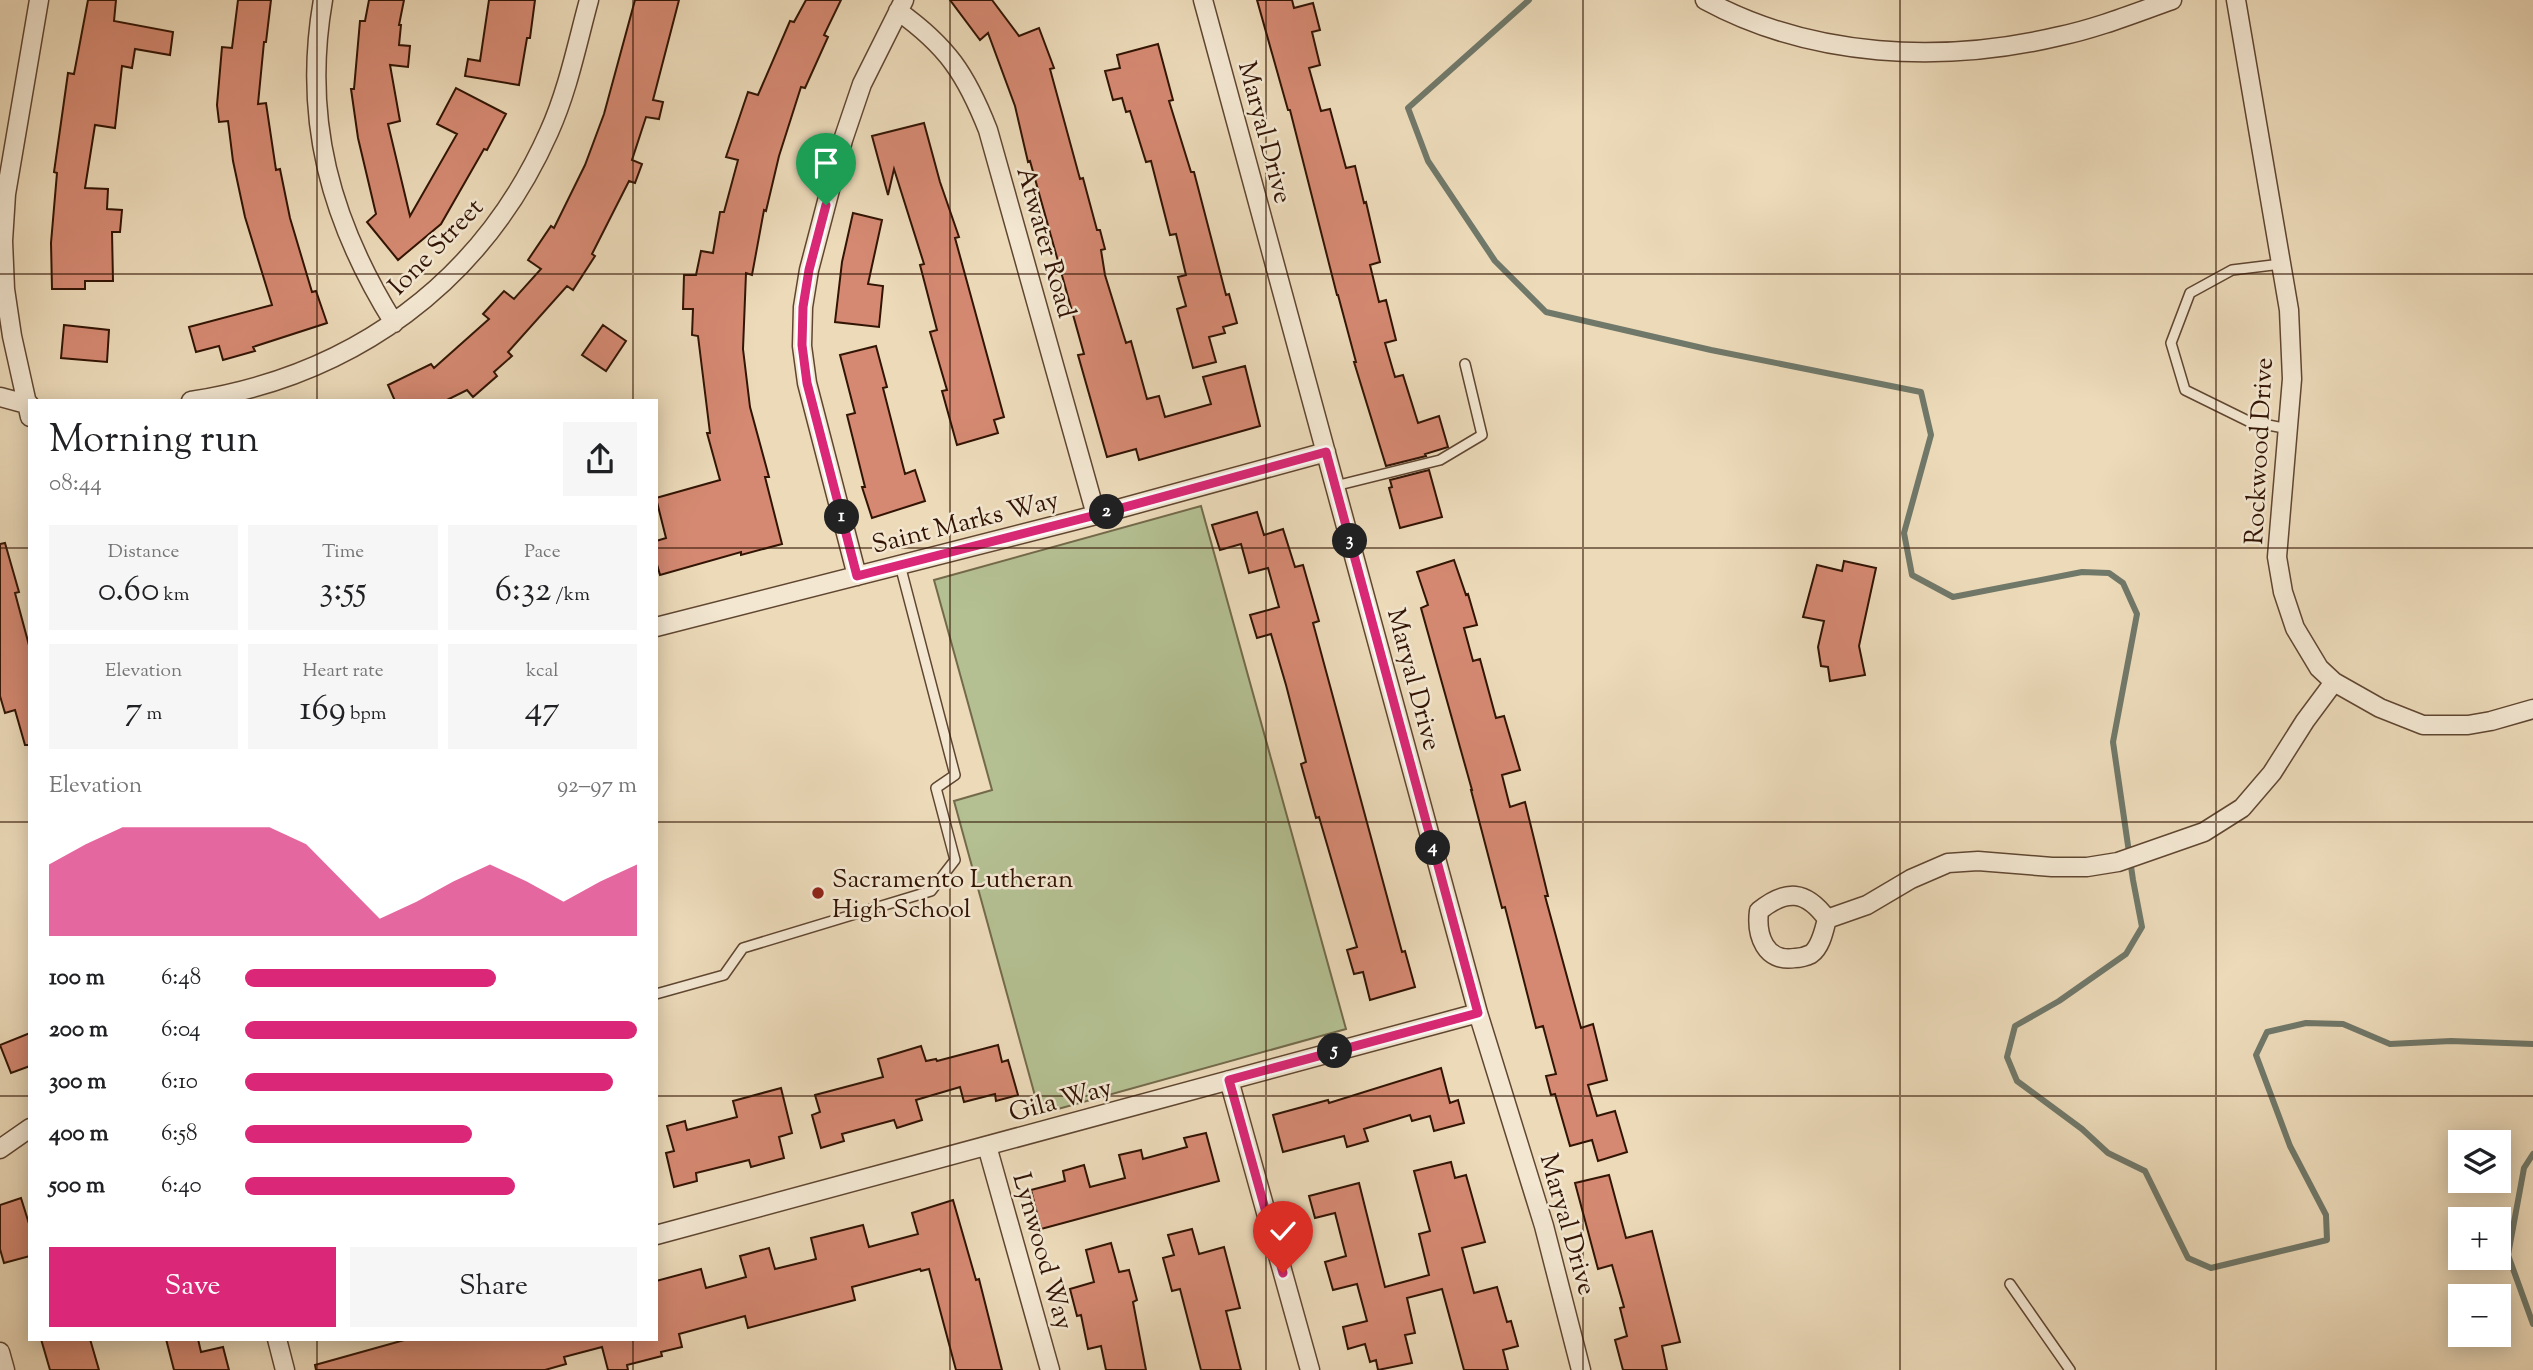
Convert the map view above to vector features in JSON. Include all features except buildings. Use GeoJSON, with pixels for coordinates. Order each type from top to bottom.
{"type":"FeatureCollection","features":[{"type":"Feature","properties":{"kind":"street"},"geometry":{"type":"LineString","coordinates":[[28,404],[6,301],[3,242],[6,194],[38,0]]}},
{"type":"Feature","properties":{"kind":"street"},"geometry":{"type":"LineString","coordinates":[[323,0],[316,67],[324,156],[334,200],[350,242],[369,283],[394,323]]}},
{"type":"Feature","properties":{"kind":"street","name":"Ione Street"},"geometry":{"type":"LineString","coordinates":[[201,399],[268,385],[312,369],[354,348],[394,323],[443,284],[505,213],[530,173],[566,87],[589,0]]}},
{"type":"Feature","properties":{"kind":"street","name":"Maryal Drive"},"geometry":{"type":"LineString","coordinates":[[1203,0],[1478,1013],[1544,1226],[1581,1370]]}},
{"type":"Feature","properties":{"kind":"street"},"geometry":{"type":"LineString","coordinates":[[1705,0],[1729,13],[1809,40],[1855,50],[1916,52],[1969,50],[2059,37],[2172,0]]}},
{"type":"Feature","properties":{"kind":"street","name":"Rockwood Drive"},"geometry":{"type":"LineString","coordinates":[[2236,0],[2289,310],[2292,380],[2278,541],[2279,578],[2295,628],[2319,668],[2334,682],[2380,708],[2423,724],[2468,725],[2533,709]]}},
{"type":"Feature","properties":{"kind":"street"},"geometry":{"type":"LineString","coordinates":[[857,576],[807,383],[802,345],[803,307],[809,270],[843,140],[862,84],[901,5]]}},
{"type":"Feature","properties":{"kind":"street","name":"Atwater Road"},"geometry":{"type":"LineString","coordinates":[[901,5],[946,52],[975,96],[988,130],[1096,515]]}},
{"type":"Feature","properties":{"kind":"street"},"geometry":{"type":"LineString","coordinates":[[0,397],[28,409]]}},
{"type":"Feature","properties":{"kind":"street","name":"Saint Marks Way"},"geometry":{"type":"LineString","coordinates":[[658,626],[1096,515],[1326,452]]}},
{"type":"Feature","properties":{"kind":"street"},"geometry":{"type":"LineString","coordinates":[[1827,919],[1867,905],[1911,879],[1948,863],[1978,861],[2087,867],[2118,862],[2204,832],[2242,807],[2272,773],[2334,682]]}},
{"type":"Feature","properties":{"kind":"street","name":"Gila Way"},"geometry":{"type":"LineString","coordinates":[[658,1234],[1478,1013]]}},
{"type":"Feature","properties":{"kind":"street"},"geometry":{"type":"LineString","coordinates":[[1229,1080],[1310,1370]]}},
{"type":"Feature","properties":{"kind":"street"},"geometry":{"type":"LineString","coordinates":[[0,1150],[28,1129]]}},
{"type":"Feature","properties":{"kind":"street","name":"Lynwood Way"},"geometry":{"type":"LineString","coordinates":[[987,1146],[1050,1370]]}},
{"type":"Feature","properties":{"kind":"street"},"geometry":{"type":"LineString","coordinates":[[278,1341],[285,1370]]}},
{"type":"Feature","properties":{"kind":"street"},"geometry":{"type":"LineString","coordinates":[[0,1352],[5,1370]]}},
{"type":"Feature","properties":{"kind":"lane"},"geometry":{"type":"LineString","coordinates":[[2281,264],[2232,271],[2190,293],[2171,343],[2185,390],[2248,421],[2289,429]]}},
{"type":"Feature","properties":{"kind":"lane"},"geometry":{"type":"LineString","coordinates":[[1335,486],[1440,460],[1482,435],[1465,364]]}},
{"type":"Feature","properties":{"kind":"lane"},"geometry":{"type":"LineString","coordinates":[[658,993],[724,975],[743,948],[931,891],[955,860],[936,788],[955,775],[900,565]]}},
{"type":"Feature","properties":{"kind":"lane"},"geometry":{"type":"LineString","coordinates":[[2010,1284],[2070,1370]]}},
{"type":"Feature","properties":{"kind":"green space"},"geometry":{"type":"Polygon","coordinates":[[[1201,506],[1346,1029],[1040,1114],[954,801],[992,790],[934,580],[1201,506]]]}},
{"type":"Feature","properties":{"kind":"waterway"},"geometry":{"type":"LineString","coordinates":[[1529,0],[1408,108],[1428,161],[1495,261],[1546,312],[1711,350],[1921,392],[1931,435],[1904,533],[1912,575],[1953,597],[2082,572],[2109,573],[2123,583],[2137,614],[2113,742],[2142,927],[2126,954],[2059,1001],[2015,1026],[2007,1057],[2017,1081],[2082,1129],[2108,1153],[2145,1171],[2188,1258],[2211,1268],[2327,1240],[2326,1215],[2290,1146],[2256,1055],[2267,1032],[2306,1023],[2343,1024],[2390,1044],[2451,1041],[2533,1044]]}},
{"type":"Feature","properties":{"kind":"waterway"},"geometry":{"type":"LineString","coordinates":[[2533,1154],[2524,1168],[2508,1255],[2533,1324]]}},
{"type":"Feature","properties":{"kind":"place","name":"Sacramento Lutheran High School"},"geometry":{"type":"Point","coordinates":[818,893]}},
{"type":"Feature","properties":{"kind":"route"},"geometry":{"type":"LineString","coordinates":[[826,205],[809,270],[803,307],[802,345],[807,383],[857,576],[1096,515],[1326,452],[1478,1013],[1229,1080],[1283,1273]]}}]}
